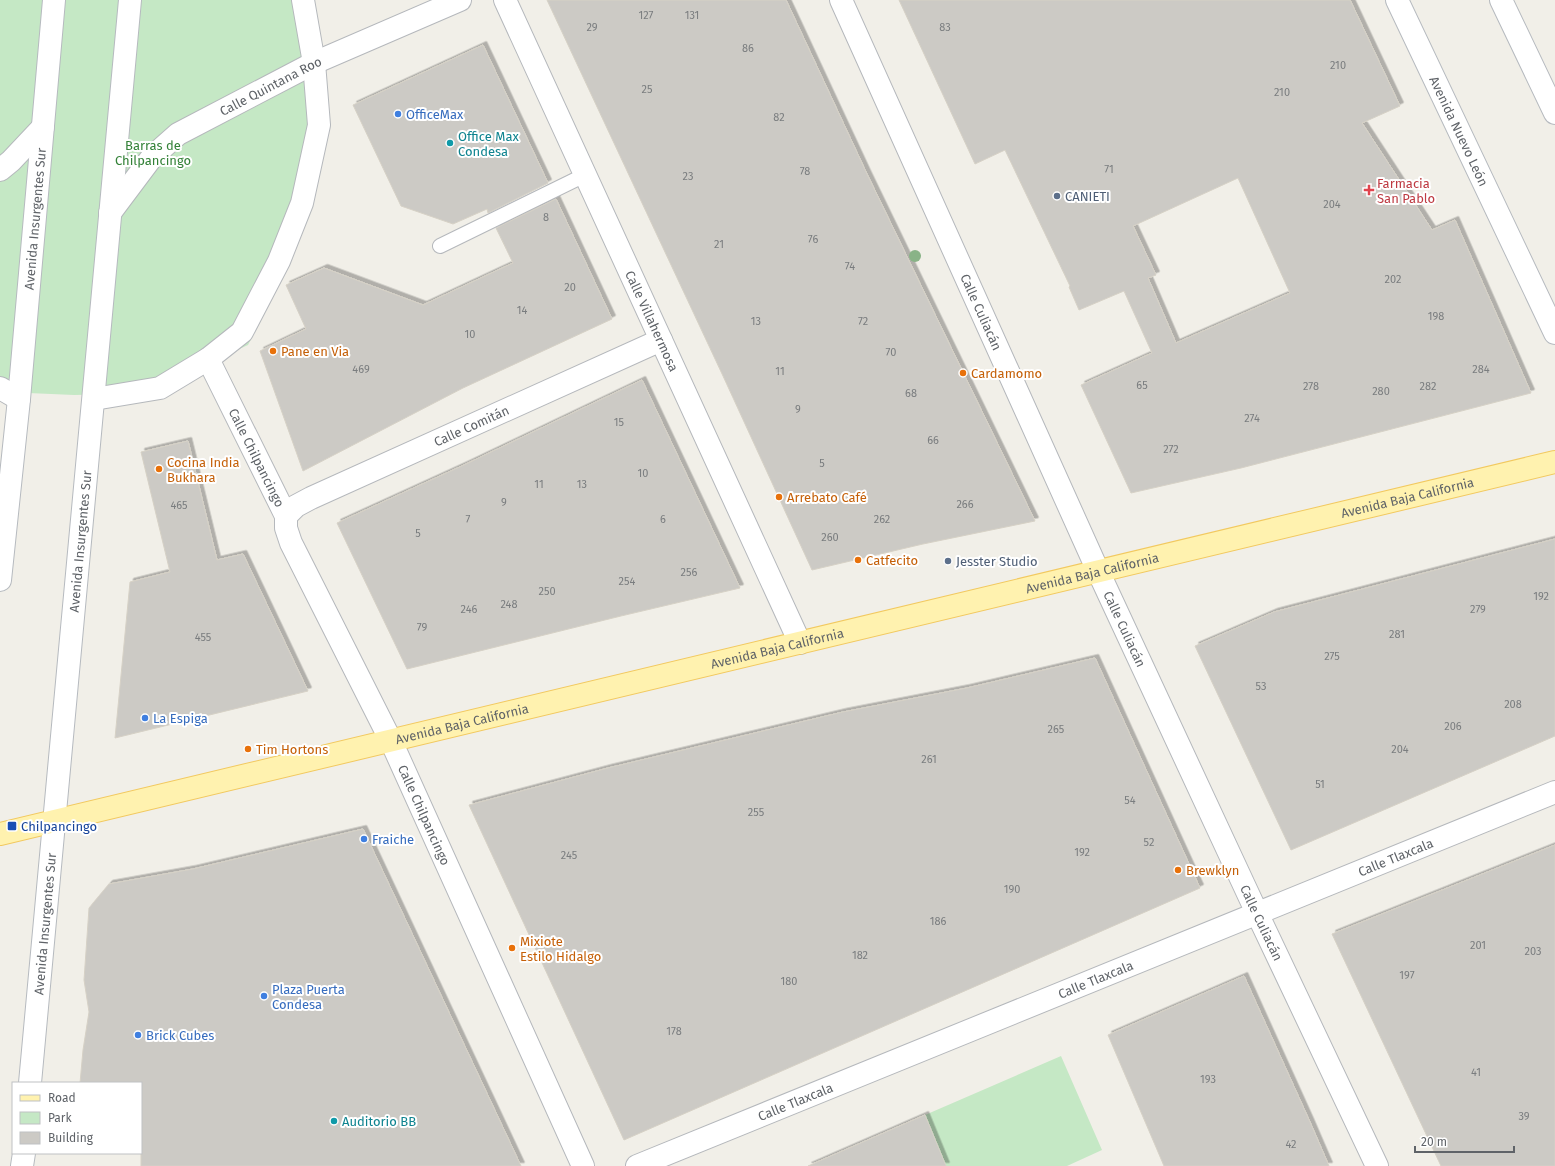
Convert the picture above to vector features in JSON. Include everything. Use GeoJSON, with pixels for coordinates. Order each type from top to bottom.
{"type":"FeatureCollection","features":[{"type":"Feature","properties":{"kind":"main road","name":"Avenida Baja California"},"geometry":{"type":"LineString","coordinates":[[0,834],[1555,462]]}},
{"type":"Feature","properties":{"kind":"street","name":"Avenida Insurgentes Sur"},"geometry":{"type":"LineString","coordinates":[[0,580],[19,399],[54,0]]}},
{"type":"Feature","properties":{"kind":"street","name":"Avenida Insurgentes Sur"},"geometry":{"type":"LineString","coordinates":[[30,1082],[130,0]]}},
{"type":"Feature","properties":{"kind":"street"},"geometry":{"type":"LineString","coordinates":[[94,399],[160,388],[208,359],[242,332],[279,261],[302,203],[319,125],[314,64],[303,0]]}},
{"type":"Feature","properties":{"kind":"street","name":"Calle Quintana Roo"},"geometry":{"type":"LineString","coordinates":[[110,213],[152,157],[178,134],[314,64],[460,0]]}},
{"type":"Feature","properties":{"kind":"street","name":"Calle Villahermosa"},"geometry":{"type":"LineString","coordinates":[[505,0],[800,643]]}},
{"type":"Feature","properties":{"kind":"street","name":"Calle Culiacán"},"geometry":{"type":"LineString","coordinates":[[841,0],[1098,571],[1257,913],[1377,1166]]}},
{"type":"Feature","properties":{"kind":"street","name":"Avenida Nuevo León"},"geometry":{"type":"LineString","coordinates":[[1397,0],[1555,333]]}},
{"type":"Feature","properties":{"kind":"street"},"geometry":{"type":"LineString","coordinates":[[1501,0],[1555,113]]}},
{"type":"Feature","properties":{"kind":"street"},"geometry":{"type":"LineString","coordinates":[[0,170],[11,162],[44,127]]}},
{"type":"Feature","properties":{"kind":"street","name":"Avenida Nuevo León"},"geometry":{"type":"LineString","coordinates":[[1521,262],[1555,296]]}},
{"type":"Feature","properties":{"kind":"street","name":"Calle Comitán"},"geometry":{"type":"LineString","coordinates":[[286,516],[296,506],[311,498],[661,340]]}},
{"type":"Feature","properties":{"kind":"street","name":"Calle Chilpancingo"},"geometry":{"type":"LineString","coordinates":[[208,359],[286,516],[286,528],[291,543],[391,741],[583,1166]]}},
{"type":"Feature","properties":{"kind":"street"},"geometry":{"type":"LineString","coordinates":[[0,388],[19,399]]}},
{"type":"Feature","properties":{"kind":"street","name":"Calle Tlaxcala"},"geometry":{"type":"LineString","coordinates":[[637,1166],[1555,792]]}},
{"type":"Feature","properties":{"kind":"street"},"geometry":{"type":"LineString","coordinates":[[22,1166],[24,1154]]}},
{"type":"Feature","properties":{"kind":"lane"},"geometry":{"type":"LineString","coordinates":[[440,246],[585,175]]}},
{"type":"Feature","properties":{"kind":"green space","name":"Barras de Chilpancingo"},"geometry":{"type":"Polygon","coordinates":[[[0,0],[302,0],[315,86],[285,248],[274,294],[248,345],[174,379],[124,394],[74,395],[5,392],[0,389],[0,0]]]}},
{"type":"Feature","properties":{"kind":"green space"},"geometry":{"type":"Polygon","coordinates":[[[1061,1056],[1102,1150],[1067,1166],[946,1166],[925,1115],[1061,1056]]]}},
{"type":"Feature","properties":{"kind":"building"},"geometry":{"type":"Polygon","coordinates":[[[547,0],[786,0],[867,174],[1035,521],[923,544],[812,570],[547,0]]]}},
{"type":"Feature","properties":{"kind":"building"},"geometry":{"type":"Polygon","coordinates":[[[899,0],[1350,0],[1400,106],[1362,123],[1432,230],[1455,220],[1531,393],[1241,468],[1131,493],[1081,385],[1152,353],[1124,291],[1079,310],[1069,287],[1070,286],[1005,150],[975,164],[899,0]],[[1238,178],[1133,226],[1156,275],[1148,278],[1176,343],[1290,293],[1238,178]]]}},
{"type":"Feature","properties":{"kind":"building","name":"Office Max Condesa"},"geometry":{"type":"Polygon","coordinates":[[[483,45],[548,183],[488,213],[487,209],[453,224],[401,206],[353,105],[483,45]]]}},
{"type":"Feature","properties":{"kind":"building"},"geometry":{"type":"Polygon","coordinates":[[[556,199],[612,319],[463,388],[303,471],[260,351],[306,329],[286,285],[324,268],[423,305],[513,263],[496,228],[556,199]]]}},
{"type":"Feature","properties":{"kind":"building"},"geometry":{"type":"Polygon","coordinates":[[[642,380],[740,588],[407,669],[337,523],[464,465],[642,380]]]}},
{"type":"Feature","properties":{"kind":"building"},"geometry":{"type":"Polygon","coordinates":[[[188,441],[217,560],[243,554],[308,691],[115,738],[130,582],[170,572],[141,452],[188,441]]]}},
{"type":"Feature","properties":{"kind":"building"},"geometry":{"type":"Polygon","coordinates":[[[1555,539],[1555,736],[1291,850],[1195,646],[1274,612],[1555,539]]]}},
{"type":"Feature","properties":{"kind":"building"},"geometry":{"type":"Polygon","coordinates":[[[1095,658],[1200,888],[624,1140],[469,805],[608,768],[843,712],[967,688],[1095,658]]]}},
{"type":"Feature","properties":{"kind":"building","name":"Plaza Puerta Condesa"},"geometry":{"type":"Polygon","coordinates":[[[363,829],[521,1166],[141,1166],[142,1082],[80,1082],[89,1012],[84,980],[89,908],[109,884],[193,869],[363,829]]]}},
{"type":"Feature","properties":{"kind":"building"},"geometry":{"type":"Polygon","coordinates":[[[1555,845],[1555,1166],[1441,1166],[1332,934],[1555,845]]]}},
{"type":"Feature","properties":{"kind":"building"},"geometry":{"type":"Polygon","coordinates":[[[1244,976],[1329,1166],[1164,1166],[1108,1035],[1244,976]]]}},
{"type":"Feature","properties":{"kind":"building"},"geometry":{"type":"Polygon","coordinates":[[[925,1115],[946,1166],[808,1166],[925,1115]]]}},
{"type":"Feature","properties":{"kind":"place","name":"OfficeMax"},"geometry":{"type":"Point","coordinates":[398,114]}},
{"type":"Feature","properties":{"kind":"place","name":"Office Max Condesa"},"geometry":{"type":"Point","coordinates":[450,143]}},
{"type":"Feature","properties":{"kind":"place","name":"Farmacia San Pablo"},"geometry":{"type":"Point","coordinates":[1369,190]}},
{"type":"Feature","properties":{"kind":"place","name":"CANIETI"},"geometry":{"type":"Point","coordinates":[1057,196]}},
{"type":"Feature","properties":{"kind":"place","name":"Pane en Via"},"geometry":{"type":"Point","coordinates":[273,351]}},
{"type":"Feature","properties":{"kind":"place","name":"Cardamomo"},"geometry":{"type":"Point","coordinates":[963,373]}},
{"type":"Feature","properties":{"kind":"place","name":"Cocina India Bukhara"},"geometry":{"type":"Point","coordinates":[159,469]}},
{"type":"Feature","properties":{"kind":"place","name":"Arrebato Café"},"geometry":{"type":"Point","coordinates":[779,497]}},
{"type":"Feature","properties":{"kind":"place","name":"Catfecito"},"geometry":{"type":"Point","coordinates":[858,560]}},
{"type":"Feature","properties":{"kind":"place","name":"Jesster Studio"},"geometry":{"type":"Point","coordinates":[948,561]}},
{"type":"Feature","properties":{"kind":"place","name":"La Espiga"},"geometry":{"type":"Point","coordinates":[145,718]}},
{"type":"Feature","properties":{"kind":"place","name":"Tim Hortons"},"geometry":{"type":"Point","coordinates":[248,749]}},
{"type":"Feature","properties":{"kind":"place","name":"Chilpancingo"},"geometry":{"type":"Point","coordinates":[12,826]}},
{"type":"Feature","properties":{"kind":"place","name":"Fraiche"},"geometry":{"type":"Point","coordinates":[364,839]}},
{"type":"Feature","properties":{"kind":"place","name":"Brewklyn"},"geometry":{"type":"Point","coordinates":[1178,870]}},
{"type":"Feature","properties":{"kind":"place","name":"Mixiote Estilo Hidalgo"},"geometry":{"type":"Point","coordinates":[512,948]}},
{"type":"Feature","properties":{"kind":"place","name":"Plaza Puerta Condesa"},"geometry":{"type":"Point","coordinates":[264,996]}},
{"type":"Feature","properties":{"kind":"place","name":"Brick Cubes"},"geometry":{"type":"Point","coordinates":[138,1035]}},
{"type":"Feature","properties":{"kind":"place","name":"Auditorio BB"},"geometry":{"type":"Point","coordinates":[334,1121]}}]}
